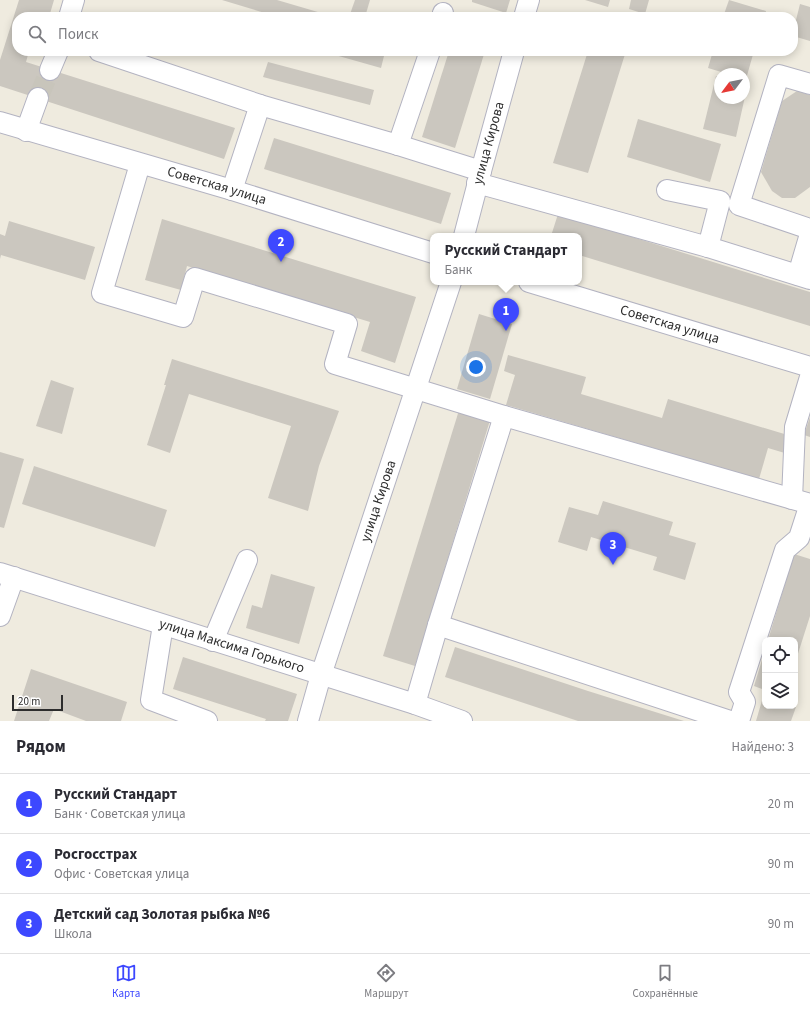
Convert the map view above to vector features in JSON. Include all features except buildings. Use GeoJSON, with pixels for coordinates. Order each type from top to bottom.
{"type":"FeatureCollection","features":[{"type":"Feature","properties":{"kind":"street"},"geometry":{"type":"LineString","coordinates":[[70,12],[74,0]]}},
{"type":"Feature","properties":{"kind":"street"},"geometry":{"type":"LineString","coordinates":[[525,12],[529,0]]}},
{"type":"Feature","properties":{"kind":"street"},"geometry":{"type":"LineString","coordinates":[[50,70],[56,56]]}},
{"type":"Feature","properties":{"kind":"street"},"geometry":{"type":"LineString","coordinates":[[114,56],[260,105],[398,145],[479,177],[804,277],[810,234]]}},
{"type":"Feature","properties":{"kind":"street"},"geometry":{"type":"LineString","coordinates":[[398,145],[428,56]]}},
{"type":"Feature","properties":{"kind":"street","name":"улица Кирова"},"geometry":{"type":"LineString","coordinates":[[465,233],[513,56]]}},
{"type":"Feature","properties":{"kind":"street"},"geometry":{"type":"LineString","coordinates":[[810,84],[779,75],[740,205],[810,229]]}},
{"type":"Feature","properties":{"kind":"street"},"geometry":{"type":"LineString","coordinates":[[26,130],[38,98]]}},
{"type":"Feature","properties":{"kind":"street"},"geometry":{"type":"LineString","coordinates":[[232,190],[260,105]]}},
{"type":"Feature","properties":{"kind":"street","name":"Советская улица"},"geometry":{"type":"LineString","coordinates":[[0,122],[232,190],[430,252]]}},
{"type":"Feature","properties":{"kind":"street"},"geometry":{"type":"LineString","coordinates":[[140,164],[102,293],[183,317],[195,278],[347,324],[335,364],[504,416],[810,504],[799,538],[785,550],[739,692],[745,702],[739,721]]}},
{"type":"Feature","properties":{"kind":"street"},"geometry":{"type":"LineString","coordinates":[[667,190],[720,201],[708,247]]}},
{"type":"Feature","properties":{"kind":"street","name":"улица Кирова"},"geometry":{"type":"LineString","coordinates":[[308,721],[321,675],[450,285]]}},
{"type":"Feature","properties":{"kind":"street","name":"Советская улица"},"geometry":{"type":"LineString","coordinates":[[539,285],[810,367]]}},
{"type":"Feature","properties":{"kind":"street"},"geometry":{"type":"LineString","coordinates":[[792,499],[802,442],[795,427],[810,377]]}},
{"type":"Feature","properties":{"kind":"street"},"geometry":{"type":"LineString","coordinates":[[415,704],[438,625],[504,416]]}},
{"type":"Feature","properties":{"kind":"street"},"geometry":{"type":"LineString","coordinates":[[213,641],[247,560]]}},
{"type":"Feature","properties":{"kind":"street"},"geometry":{"type":"LineString","coordinates":[[0,616],[7,575]]}},
{"type":"Feature","properties":{"kind":"street","name":"улица Максима Горького"},"geometry":{"type":"LineString","coordinates":[[7,575],[415,704],[462,721]]}},
{"type":"Feature","properties":{"kind":"street"},"geometry":{"type":"LineString","coordinates":[[163,625],[152,700],[207,721]]}},
{"type":"Feature","properties":{"kind":"street"},"geometry":{"type":"LineString","coordinates":[[438,625],[730,721]]}},
{"type":"Feature","properties":{"kind":"tunnel"},"geometry":{"type":"LineString","coordinates":[[38,98],[50,70]]}},
{"type":"Feature","properties":{"kind":"place","name":"Росгосстрах"},"geometry":{"type":"Point","coordinates":[281,262]}},
{"type":"Feature","properties":{"kind":"place","name":"Русский Стандарт"},"geometry":{"type":"Point","coordinates":[506,331]}},
{"type":"Feature","properties":{"kind":"place","name":"Детский сад Золотая рыбка №6"},"geometry":{"type":"Point","coordinates":[613,565]}}]}
